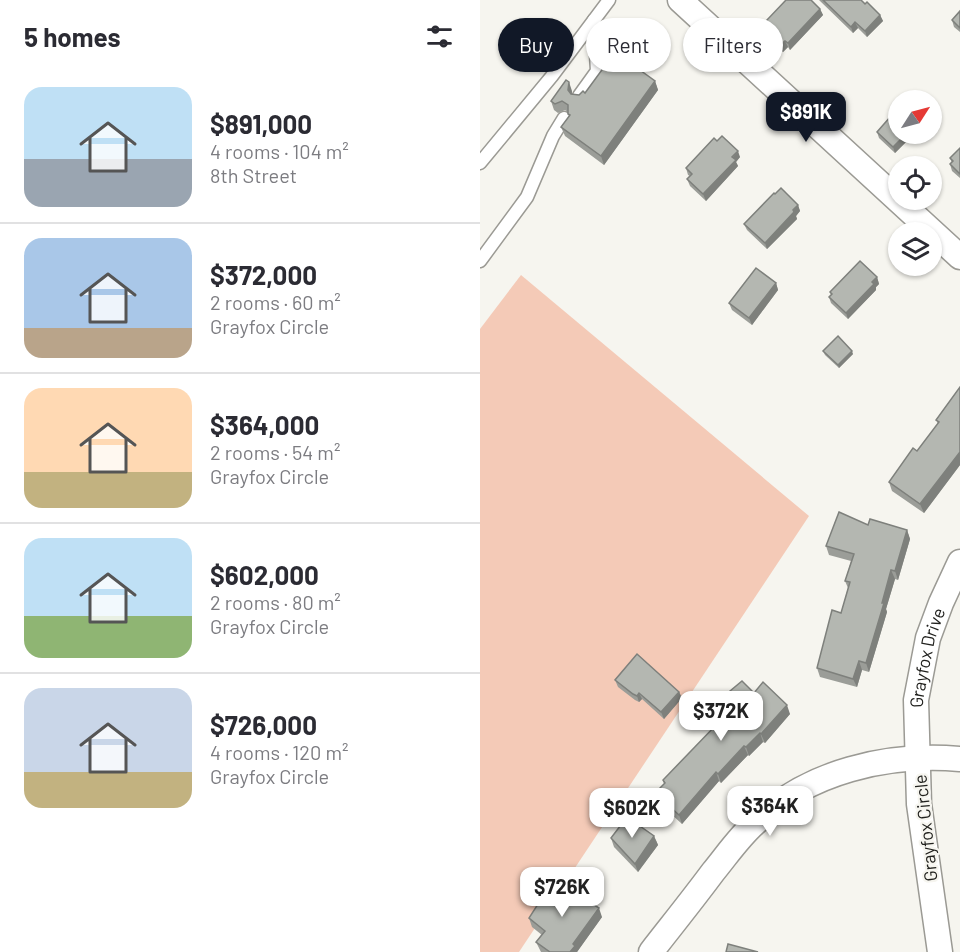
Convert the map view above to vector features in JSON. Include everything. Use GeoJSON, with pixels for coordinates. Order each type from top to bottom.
{"type":"FeatureCollection","features":[{"type":"Feature","properties":{"kind":"street"},"geometry":{"type":"LineString","coordinates":[[680,0],[960,257]]}},
{"type":"Feature","properties":{"kind":"street","name":"Grayfox Drive"},"geometry":{"type":"LineString","coordinates":[[917,760],[916,699],[928,638],[960,562]]}},
{"type":"Feature","properties":{"kind":"street"},"geometry":{"type":"LineString","coordinates":[[917,760],[960,759]]}},
{"type":"Feature","properties":{"kind":"street","name":"Grayfox Circle"},"geometry":{"type":"LineString","coordinates":[[651,952],[732,848],[755,823],[779,803],[824,778],[846,770],[874,763],[917,760],[919,804],[940,952]]}},
{"type":"Feature","properties":{"kind":"lane"},"geometry":{"type":"LineString","coordinates":[[596,18],[609,0]]}},
{"type":"Feature","properties":{"kind":"lane"},"geometry":{"type":"LineString","coordinates":[[480,163],[552,76],[586,31]]}},
{"type":"Feature","properties":{"kind":"lane"},"geometry":{"type":"LineString","coordinates":[[579,96],[596,72]]}},
{"type":"Feature","properties":{"kind":"lane"},"geometry":{"type":"LineString","coordinates":[[480,261],[527,197],[553,136],[564,118]]}},
{"type":"Feature","properties":{"kind":"shaded area"},"geometry":{"type":"Polygon","coordinates":[[[521,275],[809,516],[519,952],[480,952],[480,329],[521,275]]]}},
{"type":"Feature","properties":{"kind":"building"},"geometry":{"type":"Polygon","coordinates":[[[786,0],[811,0],[820,9],[788,43],[783,43],[783,18],[769,18],[786,0]]]}},
{"type":"Feature","properties":{"kind":"building"},"geometry":{"type":"Polygon","coordinates":[[[823,0],[861,0],[865,4],[867,2],[880,15],[865,31],[855,22],[851,27],[823,0]]]}},
{"type":"Feature","properties":{"kind":"building"},"geometry":{"type":"Polygon","coordinates":[[[960,11],[960,28],[952,20],[960,11]]]}},
{"type":"Feature","properties":{"kind":"building"},"geometry":{"type":"Polygon","coordinates":[[[600,72],[643,72],[655,81],[601,156],[561,127],[570,115],[568,105],[562,101],[555,104],[551,101],[566,80],[569,82],[568,90],[571,94],[579,95],[583,91],[585,93],[600,72]]]}},
{"type":"Feature","properties":{"kind":"building"},"geometry":{"type":"Polygon","coordinates":[[[888,119],[888,142],[877,132],[888,119]]]}},
{"type":"Feature","properties":{"kind":"building"},"geometry":{"type":"Polygon","coordinates":[[[722,136],[738,151],[732,157],[736,160],[703,194],[687,179],[692,174],[686,168],[714,138],[717,141],[722,136]]]}},
{"type":"Feature","properties":{"kind":"building"},"geometry":{"type":"Polygon","coordinates":[[[960,148],[960,174],[950,164],[953,161],[950,158],[960,148]]]}},
{"type":"Feature","properties":{"kind":"building"},"geometry":{"type":"Polygon","coordinates":[[[781,188],[798,205],[765,243],[744,224],[781,188]]]}},
{"type":"Feature","properties":{"kind":"building"},"geometry":{"type":"Polygon","coordinates":[[[860,261],[877,277],[872,282],[874,284],[846,313],[829,297],[832,294],[830,292],[860,261]]]}},
{"type":"Feature","properties":{"kind":"building"},"geometry":{"type":"Polygon","coordinates":[[[756,268],[776,283],[749,318],[729,303],[756,268]]]}},
{"type":"Feature","properties":{"kind":"building"},"geometry":{"type":"Polygon","coordinates":[[[838,336],[852,351],[838,365],[823,351],[838,336]]]}},
{"type":"Feature","properties":{"kind":"building"},"geometry":{"type":"Polygon","coordinates":[[[960,387],[960,452],[920,504],[889,482],[913,448],[917,451],[939,422],[936,420],[960,387]]]}},
{"type":"Feature","properties":{"kind":"building"},"geometry":{"type":"Polygon","coordinates":[[[839,512],[868,525],[870,519],[907,530],[895,571],[891,570],[882,603],[884,603],[866,663],[859,661],[853,679],[817,668],[832,610],[841,613],[850,582],[845,581],[854,554],[826,546],[839,512]]]}},
{"type":"Feature","properties":{"kind":"building"},"geometry":{"type":"Polygon","coordinates":[[[637,654],[679,692],[661,712],[639,693],[637,696],[633,694],[615,680],[637,654]]]}},
{"type":"Feature","properties":{"kind":"building"},"geometry":{"type":"Polygon","coordinates":[[[742,681],[754,693],[763,682],[787,705],[761,734],[746,747],[744,746],[718,774],[716,772],[679,815],[655,793],[665,783],[663,780],[717,724],[706,711],[742,681]]]}},
{"type":"Feature","properties":{"kind":"building"},"geometry":{"type":"Polygon","coordinates":[[[627,817],[654,836],[635,864],[611,838],[627,817]]]}},
{"type":"Feature","properties":{"kind":"building"},"geometry":{"type":"Polygon","coordinates":[[[554,879],[599,908],[573,944],[575,946],[570,952],[550,952],[536,942],[545,931],[529,918],[554,879]]]}},
{"type":"Feature","properties":{"kind":"building"},"geometry":{"type":"Polygon","coordinates":[[[728,944],[758,952],[726,952],[728,944]]]}}]}
